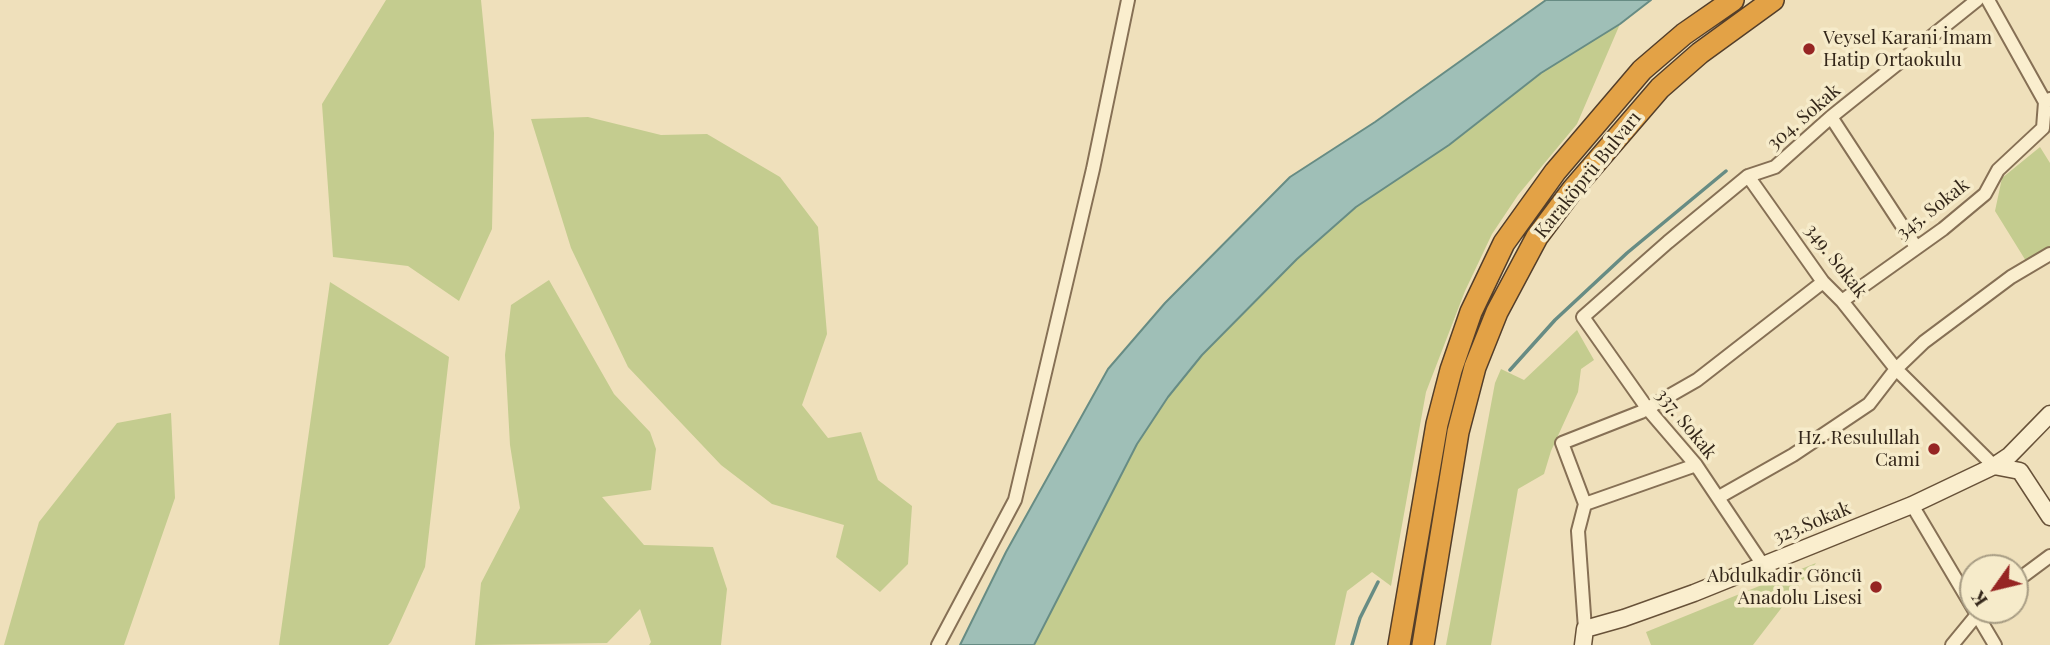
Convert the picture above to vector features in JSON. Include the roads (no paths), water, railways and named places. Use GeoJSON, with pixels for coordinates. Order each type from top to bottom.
{"type":"FeatureCollection","features":[{"type":"Feature","properties":{"kind":"highway","name":"Karaköprü Bulvarı"},"geometry":{"type":"LineString","coordinates":[[1399,645],[1437,424],[1451,370],[1471,312],[1504,243],[1555,172],[1642,70],[1684,34],[1732,0]]}},
{"type":"Feature","properties":{"kind":"highway","name":"Karaköprü Bulvarı"},"geometry":{"type":"LineString","coordinates":[[1423,645],[1458,432],[1475,367],[1497,312],[1537,237],[1573,189],[1660,88],[1700,53],[1773,0]]}},
{"type":"Feature","properties":{"kind":"street"},"geometry":{"type":"LineString","coordinates":[[938,645],[1014,500],[1093,169],[1128,0]]}},
{"type":"Feature","properties":{"kind":"street","name":"304. Sokak"},"geometry":{"type":"LineString","coordinates":[[1590,311],[1748,176],[1775,167],[1831,117],[1977,0]]}},
{"type":"Feature","properties":{"kind":"street"},"geometry":{"type":"LineString","coordinates":[[1988,0],[2048,100]]}},
{"type":"Feature","properties":{"kind":"street","name":"345. Sokak"},"geometry":{"type":"LineString","coordinates":[[1842,301],[1985,194],[1998,170],[2047,133],[2048,100]]}},
{"type":"Feature","properties":{"kind":"street"},"geometry":{"type":"LineString","coordinates":[[1831,117],[1916,247]]}},
{"type":"Feature","properties":{"kind":"street","name":"349. Sokak"},"geometry":{"type":"LineString","coordinates":[[1748,176],[1824,282],[1896,369],[1994,466]]}},
{"type":"Feature","properties":{"kind":"street"},"geometry":{"type":"LineString","coordinates":[[1719,497],[1793,454],[1869,404],[1896,369],[1924,342],[2011,277],[2050,254]]}},
{"type":"Feature","properties":{"kind":"street"},"geometry":{"type":"LineString","coordinates":[[1584,637],[1578,531],[1585,504],[1562,443],[1624,420],[1697,380],[1824,282]]}},
{"type":"Feature","properties":{"kind":"street","name":"337. Sokak"},"geometry":{"type":"LineString","coordinates":[[1590,311],[1583,317],[1647,408],[1696,465],[1763,565]]}},
{"type":"Feature","properties":{"kind":"street","name":"323.Sokak"},"geometry":{"type":"LineString","coordinates":[[1584,637],[1912,505],[1994,466],[2008,456],[2050,414]]}},
{"type":"Feature","properties":{"kind":"street"},"geometry":{"type":"LineString","coordinates":[[1585,504],[1696,465]]}},
{"type":"Feature","properties":{"kind":"street"},"geometry":{"type":"LineString","coordinates":[[1994,466],[2020,471],[2050,517]]}},
{"type":"Feature","properties":{"kind":"street"},"geometry":{"type":"LineString","coordinates":[[1912,505],[1959,582]]}},
{"type":"Feature","properties":{"kind":"street"},"geometry":{"type":"LineString","coordinates":[[2029,572],[2050,556]]}},
{"type":"Feature","properties":{"kind":"street"},"geometry":{"type":"LineString","coordinates":[[1951,645],[1969,624]]}},
{"type":"Feature","properties":{"kind":"street"},"geometry":{"type":"LineString","coordinates":[[1984,624],[1995,645]]}},
{"type":"Feature","properties":{"kind":"water"},"geometry":{"type":"Polygon","coordinates":[[[1546,0],[1651,0],[1620,24],[1541,73],[1449,145],[1356,207],[1297,259],[1202,355],[1168,397],[1137,444],[1034,645],[960,645],[1006,552],[1108,369],[1165,303],[1290,177],[1375,122],[1546,0]]]}},
{"type":"Feature","properties":{"kind":"waterway"},"geometry":{"type":"LineString","coordinates":[[1510,370],[1555,320],[1627,253],[1726,171]]}},
{"type":"Feature","properties":{"kind":"waterway"},"geometry":{"type":"LineString","coordinates":[[1352,645],[1360,618],[1378,582]]}},
{"type":"Feature","properties":{"kind":"place","name":"Veysel Karani İmam Hatip Ortaokulu"},"geometry":{"type":"Point","coordinates":[1809,49]}},
{"type":"Feature","properties":{"kind":"place","name":"Hz. Resulullah Cami"},"geometry":{"type":"Point","coordinates":[1934,449]}},
{"type":"Feature","properties":{"kind":"place","name":"Abdulkadir Göncü Anadolu Lisesi"},"geometry":{"type":"Point","coordinates":[1876,587]}}]}
